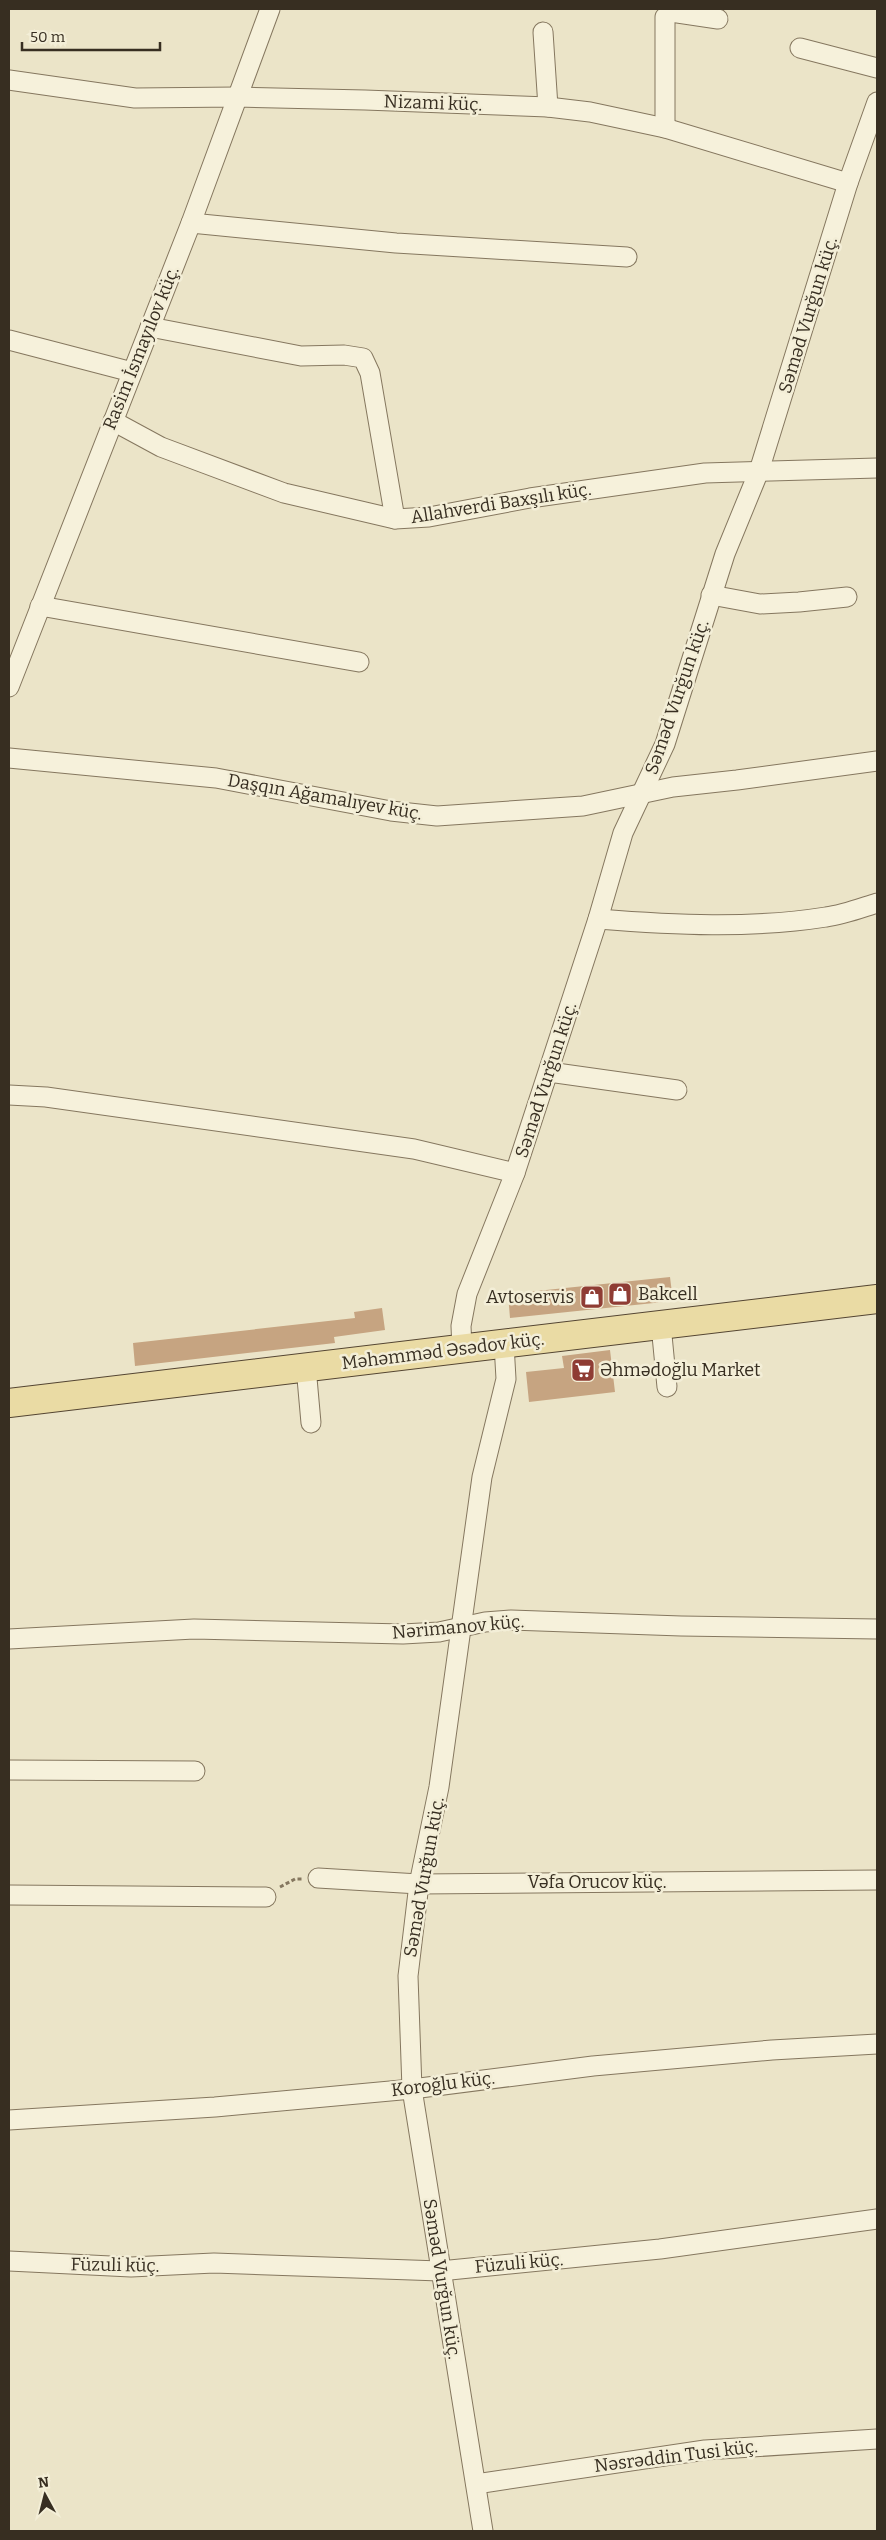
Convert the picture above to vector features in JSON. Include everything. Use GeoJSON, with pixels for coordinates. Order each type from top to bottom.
{"type":"FeatureCollection","features":[{"type":"Feature","properties":{"kind":"main road","name":"Məhəmməd Əsədov küç."},"geometry":{"type":"LineString","coordinates":[[9,1403],[877,1299]]}},
{"type":"Feature","properties":{"kind":"street","name":"Rasim İsmayılov küç."},"geometry":{"type":"LineString","coordinates":[[9,687],[191,223],[270,9]]}},
{"type":"Feature","properties":{"kind":"street"},"geometry":{"type":"LineString","coordinates":[[665,128],[666,17],[671,12],[718,19]]}},
{"type":"Feature","properties":{"kind":"street"},"geometry":{"type":"LineString","coordinates":[[543,32],[548,107]]}},
{"type":"Feature","properties":{"kind":"street"},"geometry":{"type":"LineString","coordinates":[[800,48],[877,68]]}},
{"type":"Feature","properties":{"kind":"street","name":"Nizami küç."},"geometry":{"type":"LineString","coordinates":[[9,80],[135,98],[237,97],[548,107],[590,112],[665,128],[848,183]]}},
{"type":"Feature","properties":{"kind":"street","name":"Səməd Vurğun küç."},"geometry":{"type":"LineString","coordinates":[[462,1349],[461,1326],[467,1294],[515,1173],[598,919],[623,833],[665,744],[725,554],[745,510],[759,471],[848,183],[873,130],[877,102]]}},
{"type":"Feature","properties":{"kind":"street"},"geometry":{"type":"LineString","coordinates":[[191,223],[396,243],[627,257]]}},
{"type":"Feature","properties":{"kind":"street"},"geometry":{"type":"LineString","coordinates":[[150,328],[301,356],[344,355],[363,358],[370,373],[396,519]]}},
{"type":"Feature","properties":{"kind":"street"},"geometry":{"type":"LineString","coordinates":[[9,340],[132,372]]}},
{"type":"Feature","properties":{"kind":"street","name":"Allahverdi Baxşılı küç."},"geometry":{"type":"LineString","coordinates":[[113,421],[160,448],[284,493],[396,519],[429,517],[530,498],[705,473],[877,468]]}},
{"type":"Feature","properties":{"kind":"street"},"geometry":{"type":"LineString","coordinates":[[711,595],[760,604],[799,602],[847,596]]}},
{"type":"Feature","properties":{"kind":"street"},"geometry":{"type":"LineString","coordinates":[[40,606],[358,662]]}},
{"type":"Feature","properties":{"kind":"street","name":"Daşqın Ağamalıyev küç."},"geometry":{"type":"LineString","coordinates":[[9,758],[216,778],[391,811],[437,816],[583,806],[619,800],[673,787],[738,780],[877,760]]}},
{"type":"Feature","properties":{"kind":"street"},"geometry":{"type":"LineString","coordinates":[[598,919],[678,925],[760,924],[828,917],[877,903]]}},
{"type":"Feature","properties":{"kind":"street"},"geometry":{"type":"LineString","coordinates":[[549,1072],[678,1090]]}},
{"type":"Feature","properties":{"kind":"street"},"geometry":{"type":"LineString","coordinates":[[9,1095],[46,1097],[414,1149],[515,1173]]}},
{"type":"Feature","properties":{"kind":"street"},"geometry":{"type":"LineString","coordinates":[[661,1325],[666,1387]]}},
{"type":"Feature","properties":{"kind":"street","name":"Səməd Vurğun küç."},"geometry":{"type":"LineString","coordinates":[[483,2531],[412,2089],[408,1976],[419,1884],[439,1788],[482,1477],[506,1378],[504,1344]]}},
{"type":"Feature","properties":{"kind":"street"},"geometry":{"type":"LineString","coordinates":[[306,1367],[312,1423]]}},
{"type":"Feature","properties":{"kind":"street","name":"Nərimanov küç."},"geometry":{"type":"LineString","coordinates":[[9,1639],[194,1629],[403,1634],[439,1632],[485,1622],[512,1620],[681,1626],[877,1629]]}},
{"type":"Feature","properties":{"kind":"street"},"geometry":{"type":"LineString","coordinates":[[9,1770],[195,1771]]}},
{"type":"Feature","properties":{"kind":"street","name":"Vəfa Orucov küç."},"geometry":{"type":"LineString","coordinates":[[318,1878],[419,1884],[877,1880]]}},
{"type":"Feature","properties":{"kind":"street"},"geometry":{"type":"LineString","coordinates":[[9,1895],[266,1896]]}},
{"type":"Feature","properties":{"kind":"street","name":"Koroğlu küç."},"geometry":{"type":"LineString","coordinates":[[9,2120],[215,2107],[412,2089],[592,2066],[772,2050],[877,2044]]}},
{"type":"Feature","properties":{"kind":"street","name":"Füzuli küç."},"geometry":{"type":"LineString","coordinates":[[9,2261],[131,2268],[214,2263],[440,2271],[660,2249],[877,2219]]}},
{"type":"Feature","properties":{"kind":"street","name":"Nəsrəddin Tusi küç."},"geometry":{"type":"LineString","coordinates":[[476,2484],[706,2450],[877,2439]]}},
{"type":"Feature","properties":{"kind":"path"},"geometry":{"type":"LineString","coordinates":[[266,1896],[295,1880],[318,1878]]}},
{"type":"Feature","properties":{"kind":"building"},"geometry":{"type":"Polygon","coordinates":[[[670,1277],[673,1301],[510,1318],[508,1294],[670,1277]]]}},
{"type":"Feature","properties":{"kind":"building"},"geometry":{"type":"Polygon","coordinates":[[[382,1308],[385,1330],[334,1337],[335,1343],[135,1366],[133,1343],[355,1318],[354,1312],[382,1308]]]}},
{"type":"Feature","properties":{"kind":"building"},"geometry":{"type":"Polygon","coordinates":[[[610,1350],[615,1392],[529,1402],[526,1372],[564,1368],[562,1356],[610,1350]]]}},
{"type":"Feature","properties":{"kind":"place","name":"Bakcell"},"geometry":{"type":"Point","coordinates":[620,1294]}},
{"type":"Feature","properties":{"kind":"place","name":"Avtoservis"},"geometry":{"type":"Point","coordinates":[592,1297]}},
{"type":"Feature","properties":{"kind":"place","name":"Əhmədoğlu Market"},"geometry":{"type":"Point","coordinates":[583,1370]}}]}
